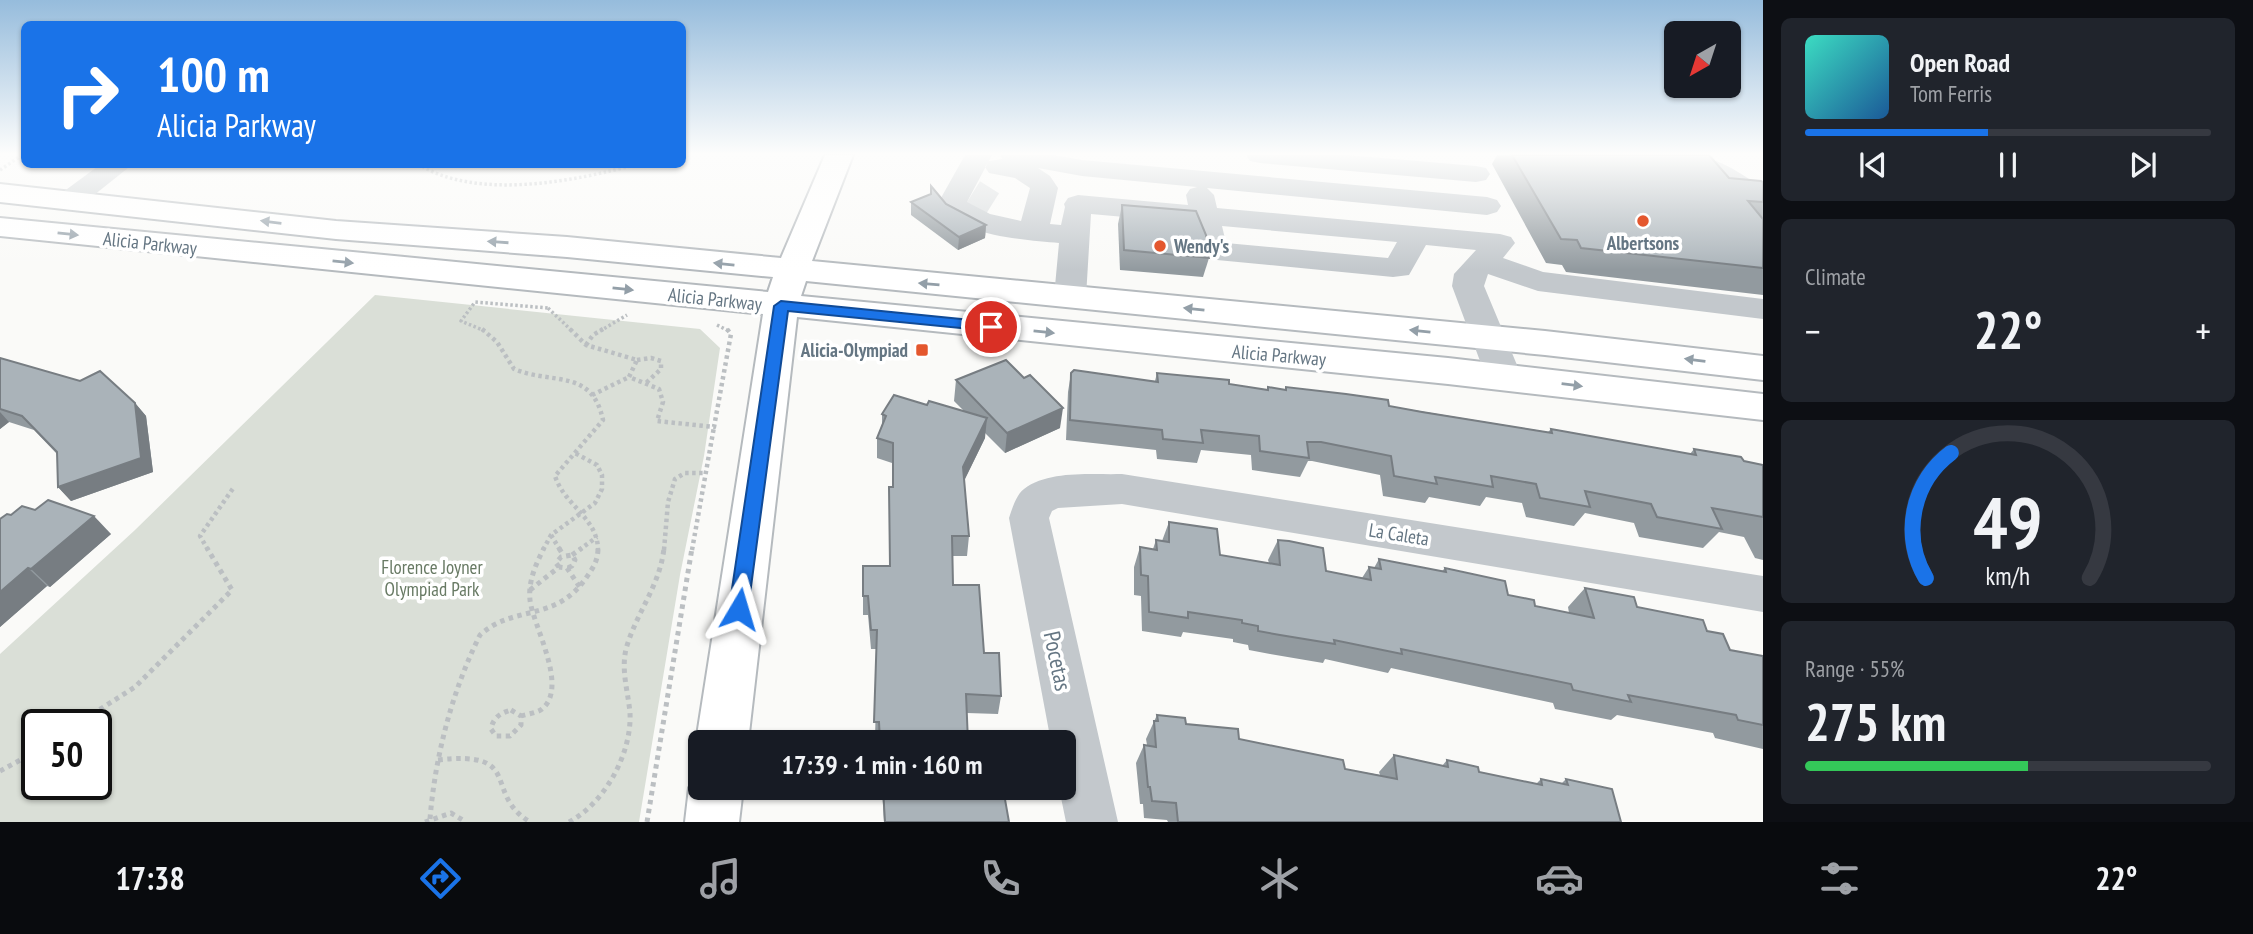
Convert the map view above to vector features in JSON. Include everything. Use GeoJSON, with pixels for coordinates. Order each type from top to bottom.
{"type":"FeatureCollection","features":[{"type":"Feature","properties":{"kind":"main road","name":"Alicia Parkway"},"geometry":{"type":"LineString","coordinates":[[10,193],[171,209],[336,230],[567,247],[787,288],[1763,407]]}},
{"type":"Feature","properties":{"kind":"main road"},"geometry":{"type":"LineString","coordinates":[[724,730],[787,288],[824,193]]}},
{"type":"Feature","properties":{"kind":"main road","name":"Alicia Parkway"},"geometry":{"type":"LineString","coordinates":[[0,227],[787,288],[1070,297],[1763,368]]}},
{"type":"Feature","properties":{"kind":"main road"},"geometry":{"type":"LineString","coordinates":[[712,822],[715,800]]}},
{"type":"Feature","properties":{"kind":"street"},"geometry":{"type":"LineString","coordinates":[[69,201],[80,193]]}},
{"type":"Feature","properties":{"kind":"street"},"geometry":{"type":"LineString","coordinates":[[998,193],[1074,235]]}},
{"type":"Feature","properties":{"kind":"street"},"geometry":{"type":"LineString","coordinates":[[1070,297],[1080,193]]}},
{"type":"Feature","properties":{"kind":"street"},"geometry":{"type":"LineString","coordinates":[[1202,193],[1202,216],[1212,248],[1217,251],[1398,268],[1416,236],[1491,252],[1538,281],[1763,309]]}},
{"type":"Feature","properties":{"kind":"street"},"geometry":{"type":"LineString","coordinates":[[1395,193],[1487,206]]}},
{"type":"Feature","properties":{"kind":"street"},"geometry":{"type":"LineString","coordinates":[[1483,193],[1487,206],[1491,252]]}},
{"type":"Feature","properties":{"kind":"street"},"geometry":{"type":"LineString","coordinates":[[1078,204],[1202,216]]}},
{"type":"Feature","properties":{"kind":"street"},"geometry":{"type":"LineString","coordinates":[[1488,338],[1504,377]]}},
{"type":"Feature","properties":{"kind":"street","name":"La Caleta"},"geometry":{"type":"LineString","coordinates":[[1036,501],[1051,493],[1122,489],[1763,593]]}},
{"type":"Feature","properties":{"kind":"street","name":"Pocetas"},"geometry":{"type":"LineString","coordinates":[[1036,501],[1029,517],[1092,822]]}},
{"type":"Feature","properties":{"kind":"lane"},"geometry":{"type":"LineString","coordinates":[[1488,338],[1468,286],[1470,274],[1491,252]]}},
{"type":"Feature","properties":{"kind":"path"},"geometry":{"type":"LineString","coordinates":[[467,822],[451,813],[427,821],[431,788],[459,685],[481,634],[499,621],[534,615],[554,607],[581,589],[598,558],[597,537],[592,524],[556,487],[555,476],[603,420],[599,401],[581,385],[560,377],[524,373],[511,367],[496,338],[485,328],[461,321],[475,302],[561,310]]}},
{"type":"Feature","properties":{"kind":"path"},"geometry":{"type":"LineString","coordinates":[[548,309],[586,345],[637,360],[651,358],[661,361],[661,369],[646,383]]}},
{"type":"Feature","properties":{"kind":"path"},"geometry":{"type":"LineString","coordinates":[[614,314],[640,317]]}},
{"type":"Feature","properties":{"kind":"path"},"geometry":{"type":"LineString","coordinates":[[586,345],[593,335],[627,316]]}},
{"type":"Feature","properties":{"kind":"path"},"geometry":{"type":"LineString","coordinates":[[647,822],[679,616],[730,334],[727,329],[718,325],[705,324]]}},
{"type":"Feature","properties":{"kind":"path"},"geometry":{"type":"LineString","coordinates":[[592,394],[629,377],[637,360]]}},
{"type":"Feature","properties":{"kind":"path"},"geometry":{"type":"LineString","coordinates":[[629,377],[659,389],[663,402],[657,421],[714,427]]}},
{"type":"Feature","properties":{"kind":"path"},"geometry":{"type":"LineString","coordinates":[[521,716],[521,725],[509,736],[500,737],[492,733],[493,720],[500,713],[511,710],[521,716],[541,710],[550,697],[550,672],[529,590],[533,570],[551,535],[595,503],[602,489],[602,475],[597,465],[573,452]]}},
{"type":"Feature","properties":{"kind":"path"},"geometry":{"type":"LineString","coordinates":[[569,822],[599,794],[622,763],[629,739],[630,715],[624,664],[627,644],[660,572],[665,547],[667,501],[675,479],[685,473],[706,473]]}},
{"type":"Feature","properties":{"kind":"path"},"geometry":{"type":"LineString","coordinates":[[101,709],[135,687],[232,590],[200,536],[234,487]]}},
{"type":"Feature","properties":{"kind":"path"},"geometry":{"type":"LineString","coordinates":[[551,535],[563,555]]}},
{"type":"Feature","properties":{"kind":"path"},"geometry":{"type":"LineString","coordinates":[[559,567],[556,563],[563,555],[572,555],[597,537]]}},
{"type":"Feature","properties":{"kind":"path"},"geometry":{"type":"LineString","coordinates":[[529,590],[559,567],[572,566],[575,560],[572,555]]}},
{"type":"Feature","properties":{"kind":"path"},"geometry":{"type":"LineString","coordinates":[[567,568],[581,589]]}},
{"type":"Feature","properties":{"kind":"path"},"geometry":{"type":"LineString","coordinates":[[438,760],[474,757],[491,764],[503,783],[507,801],[519,818],[530,822]]}},
{"type":"Feature","properties":{"kind":"path"},"geometry":{"type":"LineString","coordinates":[[0,771],[21,760]]}},
{"type":"Feature","properties":{"kind":"green space","name":"Florence Joyner Olympiad Park"},"geometry":{"type":"Polygon","coordinates":[[[375,295],[700,329],[720,348],[704,456],[680,575],[639,822],[0,822],[0,654],[135,530],[375,295]]]}},
{"type":"Feature","properties":{"kind":"building"},"geometry":{"type":"Polygon","coordinates":[[[937,193],[946,204],[986,225],[959,237],[911,202],[937,193]]]}},
{"type":"Feature","properties":{"kind":"building"},"geometry":{"type":"Polygon","coordinates":[[[1534,193],[1763,193],[1763,202],[1748,201],[1763,219],[1763,268],[1581,248],[1577,240],[1561,239],[1534,193]]]}},
{"type":"Feature","properties":{"kind":"building"},"geometry":{"type":"Polygon","coordinates":[[[1122,205],[1196,211],[1206,235],[1209,258],[1124,250],[1122,205]]]}},
{"type":"Feature","properties":{"kind":"building"},"geometry":{"type":"Polygon","coordinates":[[[0,358],[80,381],[100,371],[135,403],[141,458],[58,487],[57,452],[22,416],[0,409],[0,358]]]}},
{"type":"Feature","properties":{"kind":"building"},"geometry":{"type":"Polygon","coordinates":[[[1006,360],[1024,378],[1030,375],[1063,408],[1007,433],[956,380],[1006,360]]]}},
{"type":"Feature","properties":{"kind":"building"},"geometry":{"type":"Polygon","coordinates":[[[1074,370],[1158,382],[1157,373],[1229,380],[1229,384],[1268,390],[1268,387],[1286,390],[1286,387],[1346,394],[1388,400],[1389,406],[1552,433],[1551,429],[1696,455],[1694,449],[1741,457],[1744,461],[1763,465],[1763,517],[1712,508],[1722,529],[1657,517],[1651,504],[1585,491],[1590,507],[1540,498],[1536,484],[1491,476],[1493,487],[1435,477],[1437,484],[1394,476],[1391,456],[1321,442],[1307,442],[1309,458],[1260,451],[1259,436],[1201,430],[1203,443],[1163,439],[1162,430],[1070,420],[1071,373],[1074,370]]]}},
{"type":"Feature","properties":{"kind":"building"},"geometry":{"type":"Polygon","coordinates":[[[894,395],[927,405],[929,401],[987,418],[963,467],[969,536],[952,536],[953,585],[979,585],[984,653],[999,653],[1001,696],[966,694],[968,730],[879,730],[879,722],[874,722],[877,630],[871,630],[868,596],[863,596],[863,566],[890,566],[889,487],[893,487],[893,443],[877,438],[886,416],[882,414],[894,395]]]}},
{"type":"Feature","properties":{"kind":"building"},"geometry":{"type":"Polygon","coordinates":[[[48,500],[94,516],[0,592],[0,519],[7,514],[11,515],[22,506],[35,510],[48,500]]]}},
{"type":"Feature","properties":{"kind":"building"},"geometry":{"type":"Polygon","coordinates":[[[1169,522],[1217,529],[1220,555],[1280,565],[1278,540],[1289,541],[1323,548],[1326,571],[1371,580],[1369,567],[1381,569],[1379,559],[1446,572],[1445,568],[1505,581],[1508,595],[1534,600],[1535,606],[1594,618],[1585,588],[1634,597],[1637,607],[1703,620],[1707,631],[1723,634],[1730,650],[1763,656],[1763,725],[1738,720],[1736,715],[1628,695],[1631,702],[1573,690],[1571,684],[1401,649],[1402,654],[1334,640],[1335,644],[1280,635],[1258,631],[1258,626],[1242,623],[1242,620],[1188,612],[1188,618],[1149,612],[1148,576],[1141,575],[1140,547],[1157,550],[1156,540],[1169,542],[1169,522]]]}},
{"type":"Feature","properties":{"kind":"building"},"geometry":{"type":"Polygon","coordinates":[[[1157,715],[1185,718],[1186,724],[1238,729],[1239,739],[1343,760],[1345,769],[1397,779],[1394,755],[1448,767],[1447,760],[1478,767],[1479,772],[1542,785],[1541,779],[1568,785],[1566,779],[1612,789],[1621,822],[1178,822],[1176,803],[1152,801],[1148,787],[1144,745],[1156,747],[1154,721],[1158,721],[1157,715]]]}},
{"type":"Feature","properties":{"kind":"building"},"geometry":{"type":"Polygon","coordinates":[[[884,800],[1005,800],[1009,822],[885,822],[884,800]]]}},
{"type":"Feature","properties":{"kind":"tunnel"},"geometry":{"type":"LineString","coordinates":[[972,194],[991,206]]}},
{"type":"Feature","properties":{"kind":"place","name":"Albertsons"},"geometry":{"type":"Point","coordinates":[1643,221]}},
{"type":"Feature","properties":{"kind":"place","name":"Wendy's"},"geometry":{"type":"Point","coordinates":[1160,246]}},
{"type":"Feature","properties":{"kind":"place","name":"Alicia-Olympiad"},"geometry":{"type":"Point","coordinates":[922,350]}},
{"type":"Feature","properties":{"kind":"route"},"geometry":{"type":"LineString","coordinates":[[739,609],[781,306],[991,327]]}}]}
